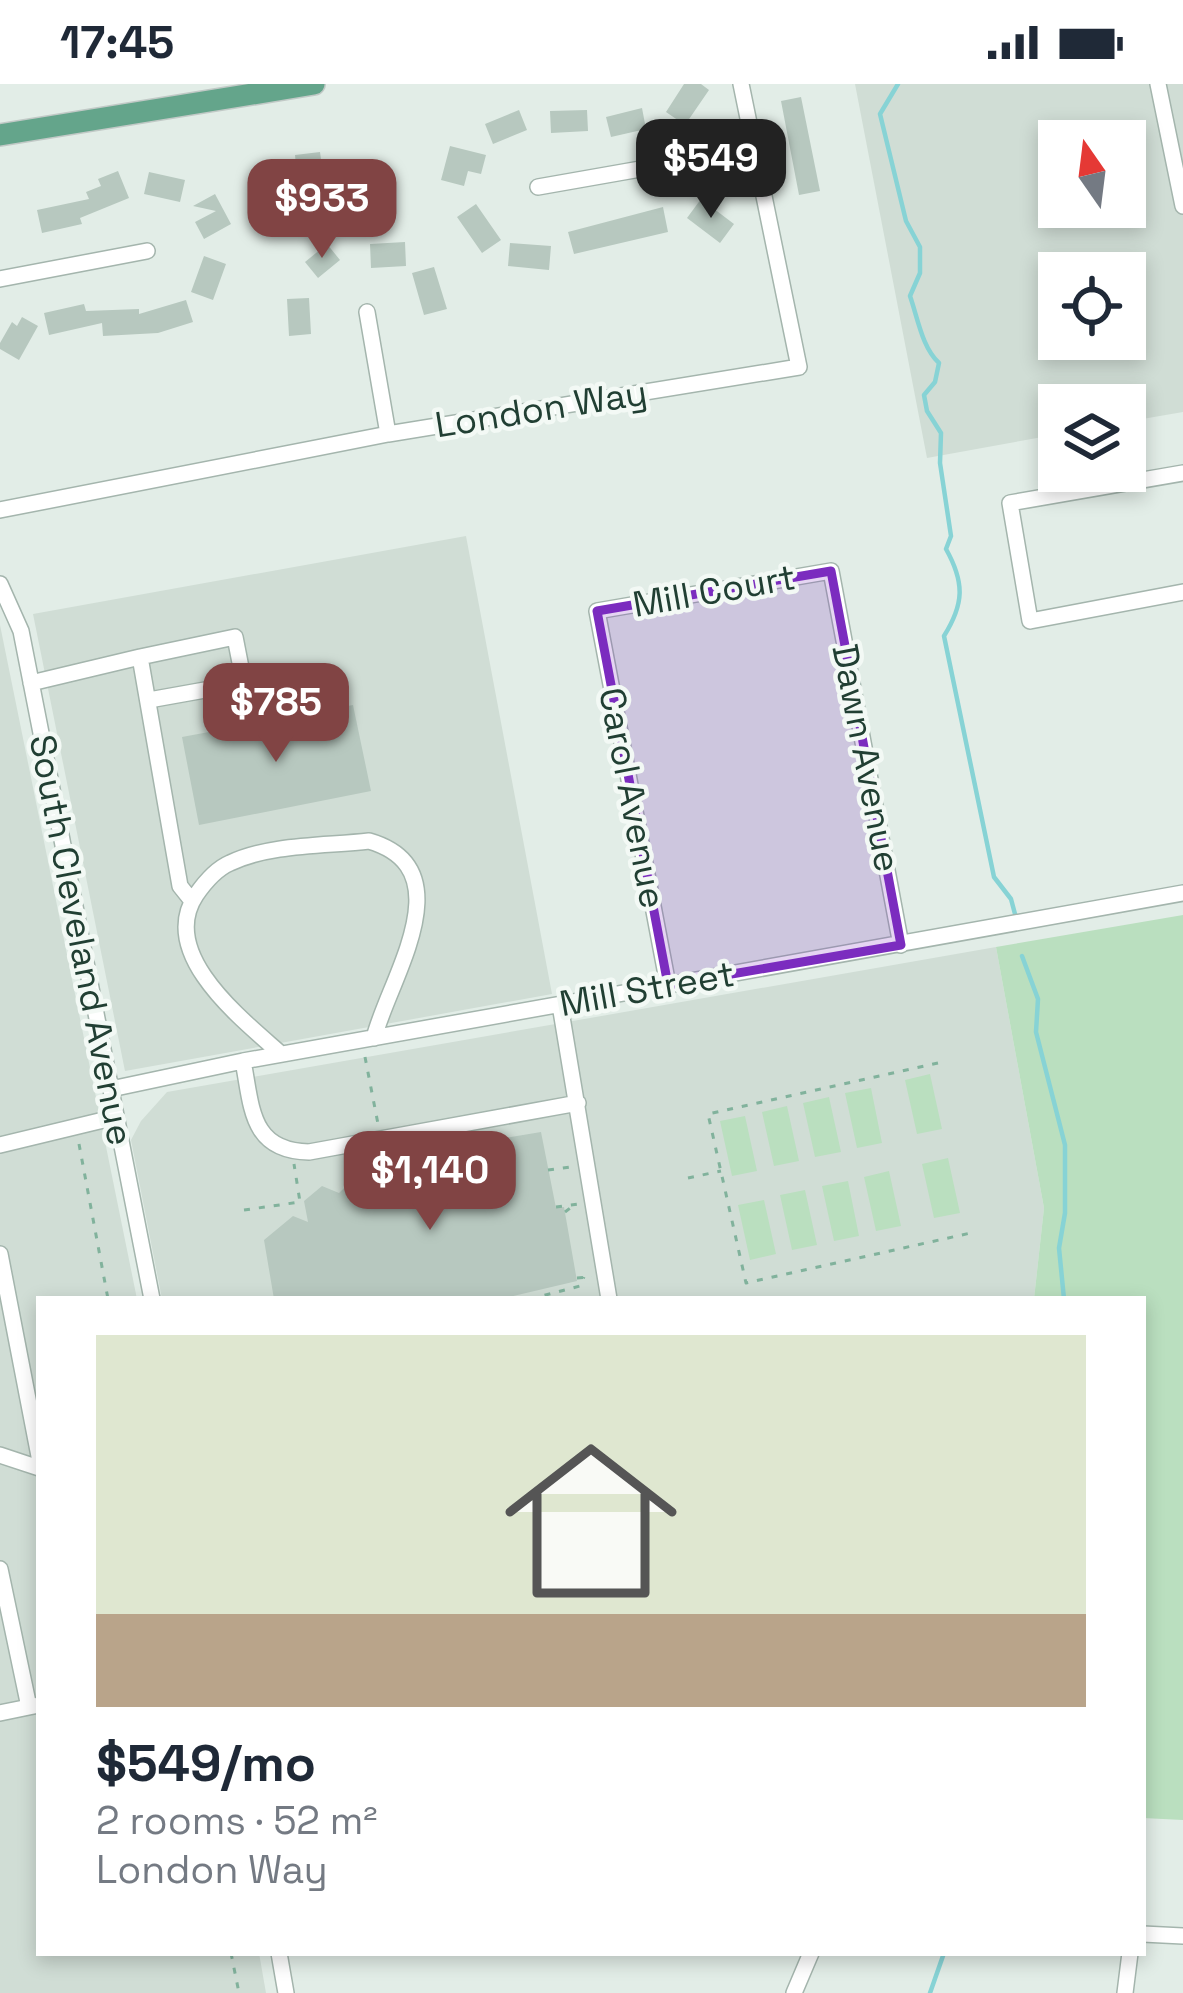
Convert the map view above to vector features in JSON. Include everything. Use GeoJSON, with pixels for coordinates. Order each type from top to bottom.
{"type":"FeatureCollection","features":[{"type":"Feature","properties":{"kind":"main road"},"geometry":{"type":"LineString","coordinates":[[0,135],[314,84]]}},
{"type":"Feature","properties":{"kind":"street","name":"London Way"},"geometry":{"type":"LineString","coordinates":[[0,510],[388,434],[799,367],[741,84]]}},
{"type":"Feature","properties":{"kind":"street"},"geometry":{"type":"LineString","coordinates":[[1158,84],[1183,206]]}},
{"type":"Feature","properties":{"kind":"street"},"geometry":{"type":"LineString","coordinates":[[538,187],[754,149]]}},
{"type":"Feature","properties":{"kind":"street"},"geometry":{"type":"LineString","coordinates":[[0,279],[147,251]]}},
{"type":"Feature","properties":{"kind":"street"},"geometry":{"type":"LineString","coordinates":[[367,312],[388,434]]}},
{"type":"Feature","properties":{"kind":"street"},"geometry":{"type":"LineString","coordinates":[[1183,473],[1010,503],[1030,621],[1183,592]]}},
{"type":"Feature","properties":{"kind":"street","name":"Mill Court"},"geometry":{"type":"LineString","coordinates":[[597,611],[831,571]]}},
{"type":"Feature","properties":{"kind":"street","name":"Dawn Avenue"},"geometry":{"type":"LineString","coordinates":[[831,571],[901,945]]}},
{"type":"Feature","properties":{"kind":"street","name":"South Cleveland Avenue"},"geometry":{"type":"LineString","coordinates":[[0,584],[20,631],[151,1296]]}},
{"type":"Feature","properties":{"kind":"street","name":"Carol Avenue"},"geometry":{"type":"LineString","coordinates":[[597,611],[668,985]]}},
{"type":"Feature","properties":{"kind":"street"},"geometry":{"type":"LineString","coordinates":[[31,683],[235,637],[244,683],[149,700]]}},
{"type":"Feature","properties":{"kind":"street"},"geometry":{"type":"LineString","coordinates":[[140,656],[180,886],[192,901]]}},
{"type":"Feature","properties":{"kind":"street"},"geometry":{"type":"LineString","coordinates":[[281,1054],[208,987],[194,957],[186,922],[192,901],[207,880],[226,864],[256,854],[369,841],[386,846],[408,872],[418,907],[416,927],[374,1038]]}},
{"type":"Feature","properties":{"kind":"street","name":"Mill Street"},"geometry":{"type":"LineString","coordinates":[[111,1089],[281,1054],[1183,893]]}},
{"type":"Feature","properties":{"kind":"street"},"geometry":{"type":"LineString","coordinates":[[560,1005],[609,1296]]}},
{"type":"Feature","properties":{"kind":"street"},"geometry":{"type":"LineString","coordinates":[[244,1061],[256,1125],[267,1140],[290,1152],[578,1103]]}},
{"type":"Feature","properties":{"kind":"street"},"geometry":{"type":"LineString","coordinates":[[0,1145],[116,1118]]}},
{"type":"Feature","properties":{"kind":"street"},"geometry":{"type":"LineString","coordinates":[[0,1254],[36,1440]]}},
{"type":"Feature","properties":{"kind":"street"},"geometry":{"type":"LineString","coordinates":[[0,1455],[36,1467]]}},
{"type":"Feature","properties":{"kind":"street"},"geometry":{"type":"LineString","coordinates":[[0,1570],[34,1706],[0,1713]]}},
{"type":"Feature","properties":{"kind":"street"},"geometry":{"type":"LineString","coordinates":[[1146,1934],[1183,1936]]}},
{"type":"Feature","properties":{"kind":"street"},"geometry":{"type":"LineString","coordinates":[[284,1956],[286,1993]]}},
{"type":"Feature","properties":{"kind":"street"},"geometry":{"type":"LineString","coordinates":[[794,1993],[810,1956]]}},
{"type":"Feature","properties":{"kind":"street"},"geometry":{"type":"LineString","coordinates":[[1125,1993],[1130,1956]]}},
{"type":"Feature","properties":{"kind":"path"},"geometry":{"type":"LineString","coordinates":[[365,1055],[379,1130]]}},
{"type":"Feature","properties":{"kind":"path"},"geometry":{"type":"LineString","coordinates":[[938,1063],[708,1114],[746,1283],[975,1232]]}},
{"type":"Feature","properties":{"kind":"path"},"geometry":{"type":"LineString","coordinates":[[471,1134],[478,1173]]}},
{"type":"Feature","properties":{"kind":"path"},"geometry":{"type":"LineString","coordinates":[[79,1142],[107,1296]]}},
{"type":"Feature","properties":{"kind":"path"},"geometry":{"type":"LineString","coordinates":[[294,1164],[302,1214]]}},
{"type":"Feature","properties":{"kind":"path"},"geometry":{"type":"LineString","coordinates":[[548,1171],[579,1165]]}},
{"type":"Feature","properties":{"kind":"path"},"geometry":{"type":"LineString","coordinates":[[688,1178],[721,1171]]}},
{"type":"Feature","properties":{"kind":"path"},"geometry":{"type":"LineString","coordinates":[[244,1210],[300,1202]]}},
{"type":"Feature","properties":{"kind":"path"},"geometry":{"type":"LineString","coordinates":[[556,1207],[587,1203]]}},
{"type":"Feature","properties":{"kind":"path"},"geometry":{"type":"LineString","coordinates":[[565,1212],[575,1204]]}},
{"type":"Feature","properties":{"kind":"path"},"geometry":{"type":"LineString","coordinates":[[577,1278],[599,1276]]}},
{"type":"Feature","properties":{"kind":"path"},"geometry":{"type":"LineString","coordinates":[[532,1296],[580,1286],[584,1277]]}},
{"type":"Feature","properties":{"kind":"path"},"geometry":{"type":"LineString","coordinates":[[232,1956],[239,1993]]}},
{"type":"Feature","properties":{"kind":"highlighted area"},"geometry":{"type":"Polygon","coordinates":[[[831,571],[901,945],[668,985],[597,611],[831,571]]]}},
{"type":"Feature","properties":{"kind":"shaded area"},"geometry":{"type":"Polygon","coordinates":[[[855,84],[1183,84],[1183,412],[1146,418],[1146,384],[1038,384],[1038,438],[927,458],[855,84]]]}},
{"type":"Feature","properties":{"kind":"shaded area"},"geometry":{"type":"Polygon","coordinates":[[[466,536],[552,994],[125,1071],[33,614],[466,536]]]}},
{"type":"Feature","properties":{"kind":"shaded area"},"geometry":{"type":"Polygon","coordinates":[[[0,625],[136,1296],[36,1296],[36,1956],[260,1956],[266,1993],[0,1993],[0,625]]]}},
{"type":"Feature","properties":{"kind":"shaded area"},"geometry":{"type":"Polygon","coordinates":[[[996,947],[1044,1208],[1034,1296],[161,1296],[131,1140],[167,1092],[996,947]]]}},
{"type":"Feature","properties":{"kind":"green space"},"geometry":{"type":"Polygon","coordinates":[[[1183,915],[1183,1820],[1146,1818],[1146,1296],[1034,1296],[1044,1208],[996,947],[1183,915]]]}},
{"type":"Feature","properties":{"kind":"green space"},"geometry":{"type":"Polygon","coordinates":[[[930,1074],[942,1129],[917,1134],[905,1080],[930,1074]]]}},
{"type":"Feature","properties":{"kind":"green space"},"geometry":{"type":"Polygon","coordinates":[[[871,1088],[882,1143],[857,1148],[845,1093],[871,1088]]]}},
{"type":"Feature","properties":{"kind":"green space"},"geometry":{"type":"Polygon","coordinates":[[[829,1097],[841,1152],[815,1157],[803,1103],[829,1097]]]}},
{"type":"Feature","properties":{"kind":"green space"},"geometry":{"type":"Polygon","coordinates":[[[787,1106],[799,1161],[774,1166],[762,1112],[787,1106]]]}},
{"type":"Feature","properties":{"kind":"green space"},"geometry":{"type":"Polygon","coordinates":[[[745,1116],[757,1171],[732,1176],[720,1121],[745,1116]]]}},
{"type":"Feature","properties":{"kind":"green space"},"geometry":{"type":"Polygon","coordinates":[[[948,1158],[960,1213],[934,1218],[922,1164],[948,1158]]]}},
{"type":"Feature","properties":{"kind":"green space"},"geometry":{"type":"Polygon","coordinates":[[[889,1171],[901,1226],[876,1231],[864,1177],[889,1171]]]}},
{"type":"Feature","properties":{"kind":"green space"},"geometry":{"type":"Polygon","coordinates":[[[848,1181],[859,1236],[834,1241],[822,1186],[848,1181]]]}},
{"type":"Feature","properties":{"kind":"green space"},"geometry":{"type":"Polygon","coordinates":[[[805,1190],[817,1245],[792,1250],[780,1195],[805,1190]]]}},
{"type":"Feature","properties":{"kind":"green space"},"geometry":{"type":"Polygon","coordinates":[[[764,1200],[776,1254],[750,1260],[738,1205],[764,1200]]]}},
{"type":"Feature","properties":{"kind":"building"},"geometry":{"type":"Polygon","coordinates":[[[684,84],[701,84],[709,90],[685,125],[666,112],[684,84]]]}},
{"type":"Feature","properties":{"kind":"building"},"geometry":{"type":"Polygon","coordinates":[[[801,97],[820,191],[799,195],[781,101],[801,97]]]}},
{"type":"Feature","properties":{"kind":"building"},"geometry":{"type":"Polygon","coordinates":[[[642,108],[646,129],[611,137],[606,117],[642,108]]]}},
{"type":"Feature","properties":{"kind":"building"},"geometry":{"type":"Polygon","coordinates":[[[519,110],[527,130],[493,144],[485,124],[519,110]]]}},
{"type":"Feature","properties":{"kind":"building"},"geometry":{"type":"Polygon","coordinates":[[[587,110],[588,131],[551,133],[550,111],[587,110]]]}},
{"type":"Feature","properties":{"kind":"building"},"geometry":{"type":"Polygon","coordinates":[[[450,146],[486,155],[481,174],[468,171],[464,186],[441,180],[450,146]]]}},
{"type":"Feature","properties":{"kind":"building"},"geometry":{"type":"Polygon","coordinates":[[[320,152],[323,174],[309,176],[310,185],[298,186],[295,155],[320,152]]]}},
{"type":"Feature","properties":{"kind":"building"},"geometry":{"type":"Polygon","coordinates":[[[118,171],[129,198],[80,218],[82,224],[42,233],[37,210],[89,199],[86,192],[101,186],[98,179],[118,171]]]}},
{"type":"Feature","properties":{"kind":"building"},"geometry":{"type":"Polygon","coordinates":[[[149,172],[185,180],[180,202],[144,194],[149,172]]]}},
{"type":"Feature","properties":{"kind":"building"},"geometry":{"type":"Polygon","coordinates":[[[215,194],[231,224],[204,239],[195,222],[216,211],[193,206],[215,194]]]}},
{"type":"Feature","properties":{"kind":"building"},"geometry":{"type":"Polygon","coordinates":[[[701,199],[734,224],[720,243],[687,218],[701,199]]]}},
{"type":"Feature","properties":{"kind":"building"},"geometry":{"type":"Polygon","coordinates":[[[476,204],[501,240],[482,253],[457,217],[476,204]]]}},
{"type":"Feature","properties":{"kind":"building"},"geometry":{"type":"Polygon","coordinates":[[[663,207],[668,232],[574,254],[568,232],[663,207]]]}},
{"type":"Feature","properties":{"kind":"building"},"geometry":{"type":"Polygon","coordinates":[[[405,242],[406,266],[371,268],[370,244],[405,242]]]}},
{"type":"Feature","properties":{"kind":"building"},"geometry":{"type":"Polygon","coordinates":[[[510,243],[551,246],[549,270],[508,266],[510,243]]]}},
{"type":"Feature","properties":{"kind":"building"},"geometry":{"type":"Polygon","coordinates":[[[327,244],[340,260],[318,278],[305,262],[327,244]]]}},
{"type":"Feature","properties":{"kind":"building"},"geometry":{"type":"Polygon","coordinates":[[[204,256],[226,264],[213,300],[191,292],[204,256]]]}},
{"type":"Feature","properties":{"kind":"building"},"geometry":{"type":"Polygon","coordinates":[[[434,267],[447,309],[424,315],[412,273],[434,267]]]}},
{"type":"Feature","properties":{"kind":"building"},"geometry":{"type":"Polygon","coordinates":[[[309,298],[311,334],[289,336],[287,299],[309,298]]]}},
{"type":"Feature","properties":{"kind":"building"},"geometry":{"type":"Polygon","coordinates":[[[186,300],[193,322],[158,333],[103,336],[102,323],[49,335],[44,313],[84,304],[86,311],[139,309],[139,314],[186,300]]]}},
{"type":"Feature","properties":{"kind":"building"},"geometry":{"type":"Polygon","coordinates":[[[22,317],[38,326],[19,360],[0,349],[0,343],[12,322],[17,326],[22,317]]]}},
{"type":"Feature","properties":{"kind":"building"},"geometry":{"type":"Polygon","coordinates":[[[353,705],[371,791],[199,825],[182,737],[353,705]]]}},
{"type":"Feature","properties":{"kind":"building"},"geometry":{"type":"Polygon","coordinates":[[[541,1132],[556,1208],[564,1207],[577,1281],[514,1296],[273,1296],[264,1240],[293,1216],[308,1222],[304,1201],[322,1186],[339,1193],[364,1169],[402,1162],[437,1175],[451,1163],[481,1176],[474,1143],[541,1132]]]}},
{"type":"Feature","properties":{"kind":"waterway"},"geometry":{"type":"LineString","coordinates":[[898,84],[880,114],[906,221],[920,247],[920,273],[910,296],[924,341],[939,363],[935,382],[924,395],[927,411],[941,433],[940,463],[951,536],[946,549],[960,593],[944,636],[994,877],[1011,899],[1015,914]]}},
{"type":"Feature","properties":{"kind":"waterway"},"geometry":{"type":"LineString","coordinates":[[1022,956],[1038,999],[1036,1032],[1065,1145],[1065,1213],[1059,1248],[1064,1296]]}},
{"type":"Feature","properties":{"kind":"waterway"},"geometry":{"type":"LineString","coordinates":[[930,1993],[943,1956]]}}]}
